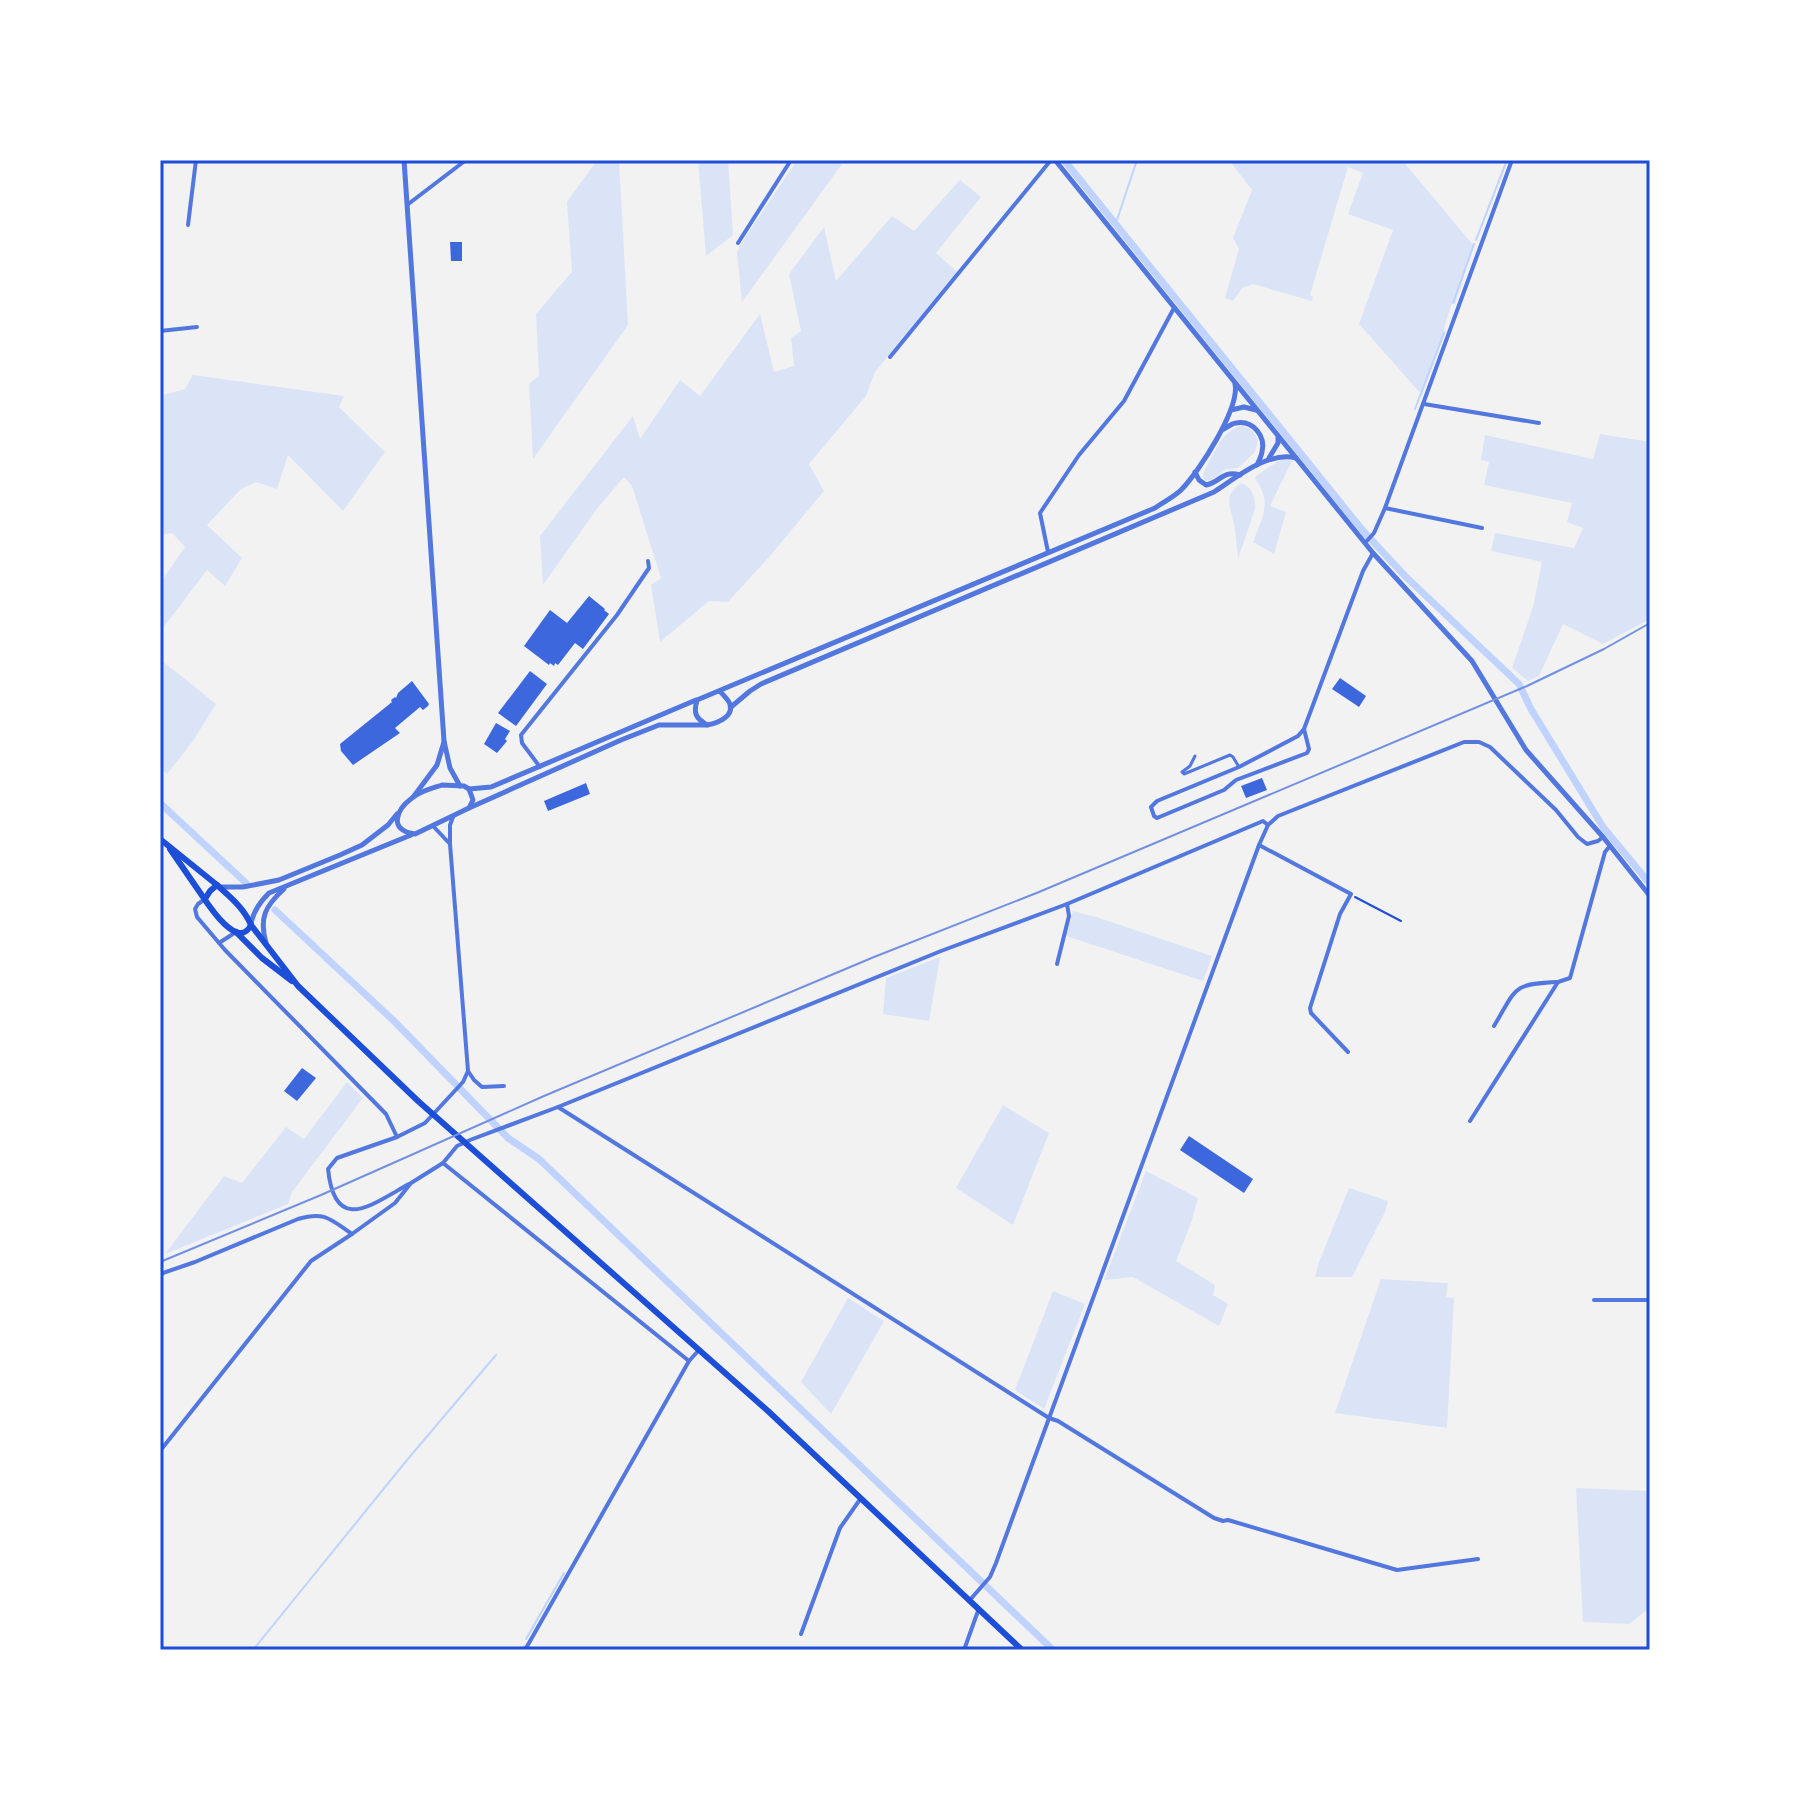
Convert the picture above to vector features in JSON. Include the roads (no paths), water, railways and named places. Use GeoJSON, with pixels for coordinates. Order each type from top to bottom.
{"type":"FeatureCollection","features":[{"type":"Feature","properties":{"kind":"main road"},"geometry":{"type":"LineString","coordinates":[[160,839],[239,905],[298,986]]}},
{"type":"Feature","properties":{"kind":"main road"},"geometry":{"type":"LineString","coordinates":[[170,849],[217,916],[298,986],[475,1153],[768,1411],[972,1598],[979,1610],[1022,1650]]}},
{"type":"Feature","properties":{"kind":"main road"},"geometry":{"type":"LineString","coordinates":[[205,899],[210,891],[219,886]]}},
{"type":"Feature","properties":{"kind":"main road"},"geometry":{"type":"LineString","coordinates":[[236,932],[244,933],[251,925]]}},
{"type":"Feature","properties":{"kind":"street"},"geometry":{"type":"LineString","coordinates":[[188,225],[196,160]]}},
{"type":"Feature","properties":{"kind":"street"},"geometry":{"type":"LineString","coordinates":[[404,160],[444,741],[450,768],[460,786]]}},
{"type":"Feature","properties":{"kind":"street"},"geometry":{"type":"LineString","coordinates":[[407,205],[466,160]]}},
{"type":"Feature","properties":{"kind":"street"},"geometry":{"type":"LineString","coordinates":[[738,243],[791,160]]}},
{"type":"Feature","properties":{"kind":"street"},"geometry":{"type":"LineString","coordinates":[[890,357],[1053,160],[1367,541],[1373,553],[1472,661],[1526,750],[1650,896]]}},
{"type":"Feature","properties":{"kind":"street"},"geometry":{"type":"LineString","coordinates":[[1367,541],[1385,508],[1512,160]]}},
{"type":"Feature","properties":{"kind":"street"},"geometry":{"type":"LineString","coordinates":[[1048,552],[1040,513],[1079,455],[1124,401],[1174,307]]}},
{"type":"Feature","properties":{"kind":"street"},"geometry":{"type":"LineString","coordinates":[[160,331],[197,327]]}},
{"type":"Feature","properties":{"kind":"street"},"geometry":{"type":"LineString","coordinates":[[413,797],[442,785],[469,789],[491,787],[1155,508],[1180,492],[1222,430],[1235,398],[1235,383]]}},
{"type":"Feature","properties":{"kind":"street"},"geometry":{"type":"LineString","coordinates":[[1424,404],[1539,423]]}},
{"type":"Feature","properties":{"kind":"street"},"geometry":{"type":"LineString","coordinates":[[1230,410],[1244,407],[1257,410]]}},
{"type":"Feature","properties":{"kind":"street"},"geometry":{"type":"LineString","coordinates":[[1222,430],[1235,423],[1248,424],[1257,429],[1263,443],[1256,466]]}},
{"type":"Feature","properties":{"kind":"street"},"geometry":{"type":"LineString","coordinates":[[1269,458],[1279,437]]}},
{"type":"Feature","properties":{"kind":"street"},"geometry":{"type":"LineString","coordinates":[[730,708],[761,684],[1214,492],[1269,458],[1296,458]]}},
{"type":"Feature","properties":{"kind":"street"},"geometry":{"type":"LineString","coordinates":[[1195,472],[1206,485],[1231,472],[1241,475]]}},
{"type":"Feature","properties":{"kind":"street"},"geometry":{"type":"LineString","coordinates":[[1385,508],[1482,528]]}},
{"type":"Feature","properties":{"kind":"street"},"geometry":{"type":"LineString","coordinates":[[1304,729],[1309,749],[1307,753],[1261,769],[1234,781],[1224,790],[1157,818],[1154,816],[1151,807],[1157,801],[1239,767],[1298,736],[1304,729],[1363,571],[1373,553]]}},
{"type":"Feature","properties":{"kind":"street"},"geometry":{"type":"LineString","coordinates":[[540,767],[522,743],[521,735],[617,615],[649,568],[648,561]]}},
{"type":"Feature","properties":{"kind":"street"},"geometry":{"type":"LineString","coordinates":[[251,925],[260,902],[269,893],[415,834],[621,740],[659,725],[718,723],[728,715],[730,708],[729,701],[719,691]]}},
{"type":"Feature","properties":{"kind":"street"},"geometry":{"type":"LineString","coordinates":[[697,700],[694,711],[697,718],[707,725]]}},
{"type":"Feature","properties":{"kind":"street"},"geometry":{"type":"LineString","coordinates":[[219,886],[243,887],[279,880],[362,845],[388,825],[413,797],[437,765],[444,741]]}},
{"type":"Feature","properties":{"kind":"street"},"geometry":{"type":"LineString","coordinates":[[972,1598],[990,1577],[1268,825],[1278,816],[1464,742],[1479,742],[1490,747],[1587,844],[1603,837]]}},
{"type":"Feature","properties":{"kind":"street"},"geometry":{"type":"LineString","coordinates":[[1195,756],[1182,773],[1230,755],[1239,767]]}},
{"type":"Feature","properties":{"kind":"street"},"geometry":{"type":"LineString","coordinates":[[1228,770],[1234,781]]}},
{"type":"Feature","properties":{"kind":"street"},"geometry":{"type":"LineString","coordinates":[[469,789],[473,800],[469,808]]}},
{"type":"Feature","properties":{"kind":"street"},"geometry":{"type":"LineString","coordinates":[[397,814],[401,829],[415,834]]}},
{"type":"Feature","properties":{"kind":"street"},"geometry":{"type":"LineString","coordinates":[[453,817],[450,844],[468,1071],[463,1082],[425,1123],[397,1137],[337,1158],[328,1169],[330,1186],[341,1206],[348,1210],[371,1204],[411,1183],[443,1163],[457,1146],[941,951],[1067,904],[1263,821],[1268,825]]}},
{"type":"Feature","properties":{"kind":"street"},"geometry":{"type":"LineString","coordinates":[[433,826],[450,844]]}},
{"type":"Feature","properties":{"kind":"street"},"geometry":{"type":"LineString","coordinates":[[1259,845],[1351,894],[1340,914],[1310,1008],[1311,1013],[1348,1052]]}},
{"type":"Feature","properties":{"kind":"street"},"geometry":{"type":"LineString","coordinates":[[1494,1026],[1520,986],[1570,978],[1605,852],[1610,846]]}},
{"type":"Feature","properties":{"kind":"street"},"geometry":{"type":"LineString","coordinates":[[266,944],[263,918],[270,901],[287,886]]}},
{"type":"Feature","properties":{"kind":"street"},"geometry":{"type":"LineString","coordinates":[[205,899],[195,909],[197,917],[386,1114],[397,1137]]}},
{"type":"Feature","properties":{"kind":"street"},"geometry":{"type":"LineString","coordinates":[[1057,964],[1069,916],[1067,904]]}},
{"type":"Feature","properties":{"kind":"street"},"geometry":{"type":"LineString","coordinates":[[219,943],[236,932]]}},
{"type":"Feature","properties":{"kind":"street"},"geometry":{"type":"LineString","coordinates":[[1470,1121],[1558,982]]}},
{"type":"Feature","properties":{"kind":"street"},"geometry":{"type":"LineString","coordinates":[[468,1071],[482,1087],[504,1086]]}},
{"type":"Feature","properties":{"kind":"street"},"geometry":{"type":"LineString","coordinates":[[558,1107],[1049,1418],[1214,1518],[1397,1570],[1478,1559]]}},
{"type":"Feature","properties":{"kind":"street"},"geometry":{"type":"LineString","coordinates":[[443,1163],[689,1361]]}},
{"type":"Feature","properties":{"kind":"street"},"geometry":{"type":"LineString","coordinates":[[160,1451],[311,1261],[395,1203],[411,1183]]}},
{"type":"Feature","properties":{"kind":"street"},"geometry":{"type":"LineString","coordinates":[[160,1274],[316,1214],[352,1234]]}},
{"type":"Feature","properties":{"kind":"street"},"geometry":{"type":"LineString","coordinates":[[1594,1300],[1650,1300]]}},
{"type":"Feature","properties":{"kind":"street"},"geometry":{"type":"LineString","coordinates":[[525,1650],[689,1361],[699,1350]]}},
{"type":"Feature","properties":{"kind":"street"},"geometry":{"type":"LineString","coordinates":[[801,1634],[840,1528],[861,1498]]}},
{"type":"Feature","properties":{"kind":"street"},"geometry":{"type":"LineString","coordinates":[[964,1650],[979,1610]]}},
{"type":"Feature","properties":{"kind":"waterway"},"geometry":{"type":"LineString","coordinates":[[1064,160],[1364,532],[1405,576],[1519,684],[1603,827],[1650,884]]}},
{"type":"Feature","properties":{"kind":"waterway"},"geometry":{"type":"LineString","coordinates":[[1116,223],[1137,160]]}},
{"type":"Feature","properties":{"kind":"waterway"},"geometry":{"type":"LineString","coordinates":[[1476,240],[1507,160]]}},
{"type":"Feature","properties":{"kind":"waterway"},"geometry":{"type":"LineString","coordinates":[[1453,303],[1474,244]]}},
{"type":"Feature","properties":{"kind":"waterway"},"geometry":{"type":"LineString","coordinates":[[1415,409],[1444,333]]}},
{"type":"Feature","properties":{"kind":"waterway"},"geometry":{"type":"LineString","coordinates":[[160,803],[246,883]]}},
{"type":"Feature","properties":{"kind":"waterway"},"geometry":{"type":"LineString","coordinates":[[275,910],[395,1022],[508,1138],[539,1159],[1053,1650]]}},
{"type":"Feature","properties":{"kind":"waterway"},"geometry":{"type":"LineString","coordinates":[[253,1650],[496,1355]]}},
{"type":"Feature","properties":{"kind":"waterway"},"geometry":{"type":"LineString","coordinates":[[526,1639],[564,1573]]}},
{"type":"Feature","properties":{"kind":"waterway"},"geometry":{"type":"LineString","coordinates":[[521,1650],[524,1646]]}},
{"type":"Feature","properties":{"kind":"railway"},"geometry":{"type":"LineString","coordinates":[[160,1262],[544,1096],[1527,686],[1650,623]]}}]}
